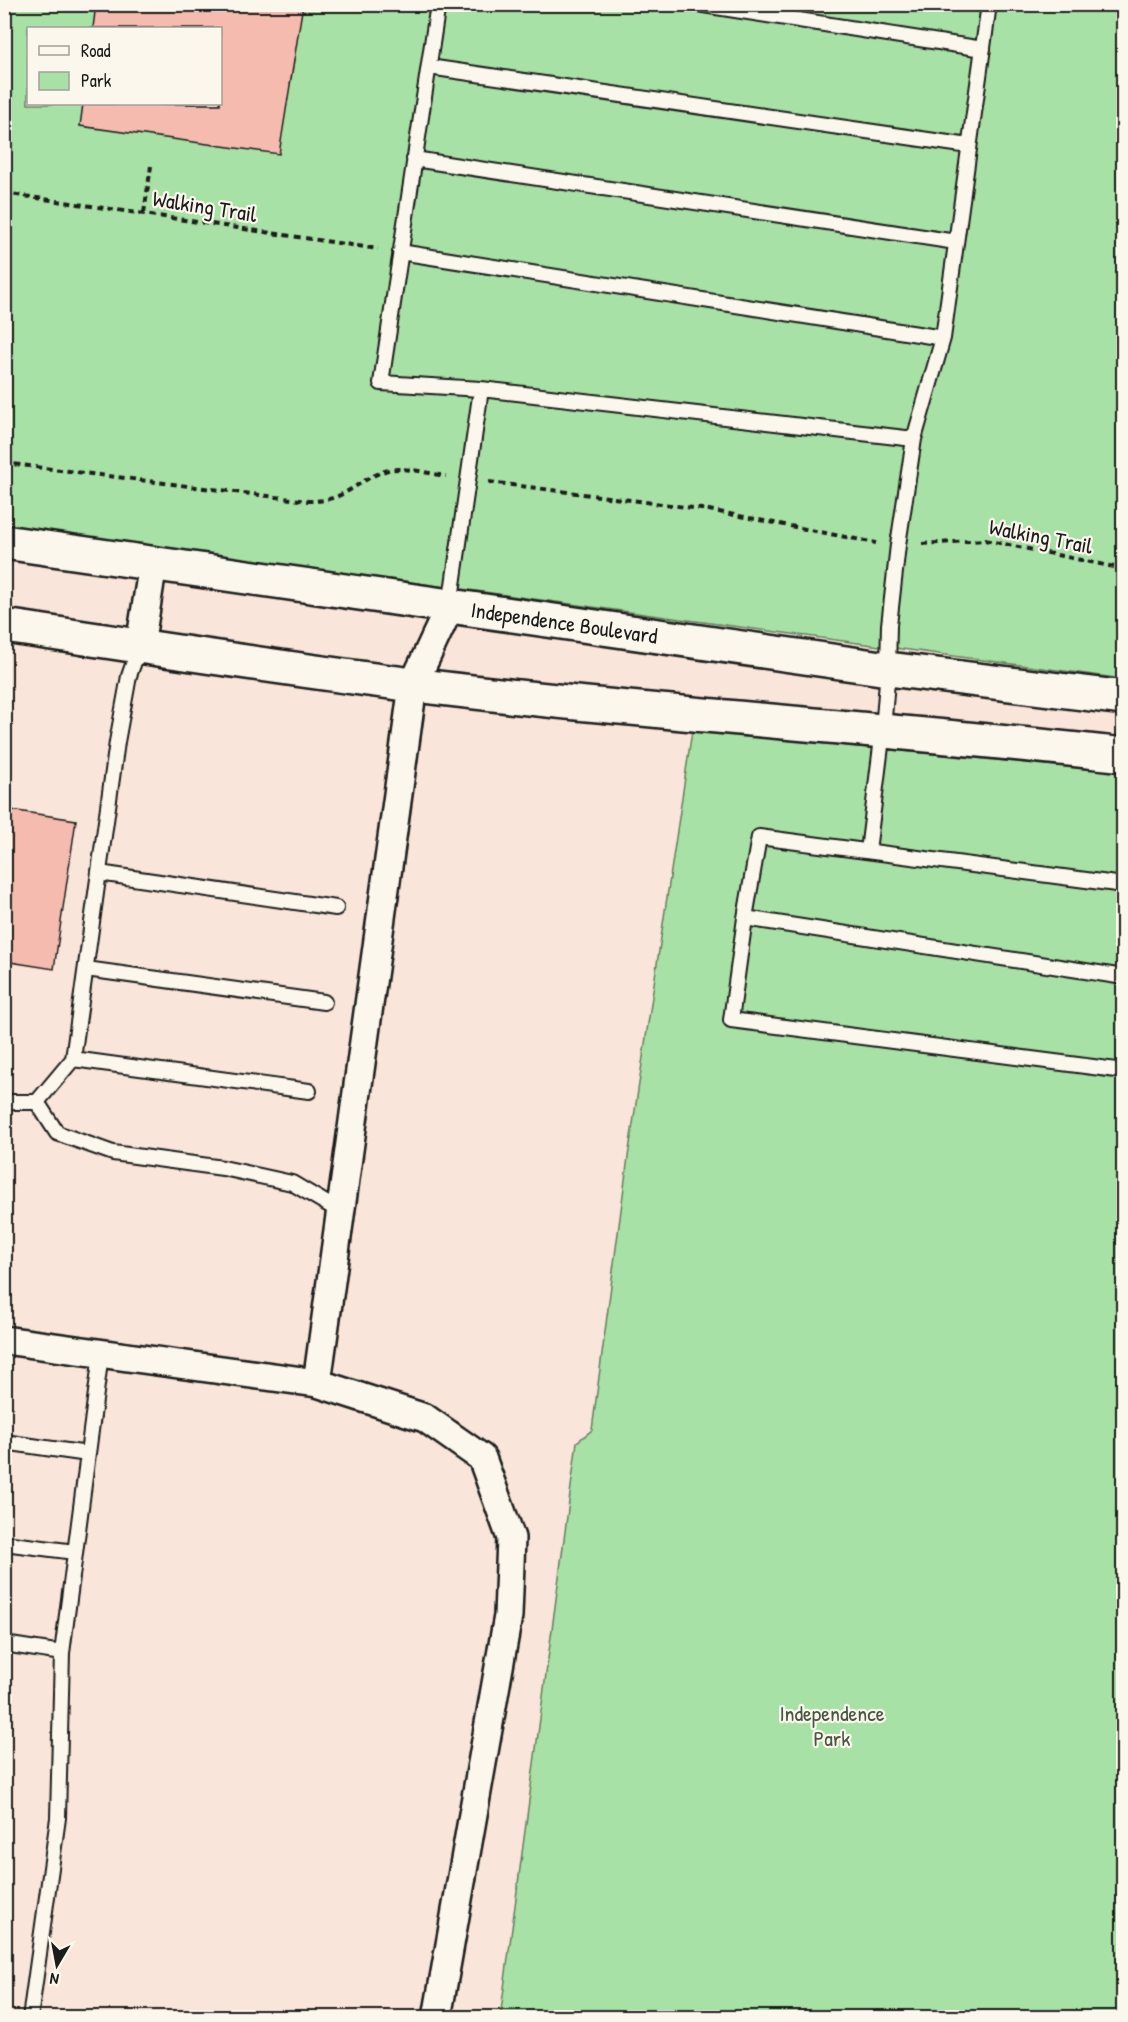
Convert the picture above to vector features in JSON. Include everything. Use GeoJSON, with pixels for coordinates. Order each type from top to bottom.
{"type":"FeatureCollection","features":[{"type":"Feature","properties":{"kind":"main road","name":"Independence Boulevard"},"geometry":{"type":"LineString","coordinates":[[4,542],[888,669],[1124,698]]}},
{"type":"Feature","properties":{"kind":"main road"},"geometry":{"type":"LineString","coordinates":[[4,626],[413,685],[1124,755]]}},
{"type":"Feature","properties":{"kind":"street"},"geometry":{"type":"LineString","coordinates":[[140,645],[153,564]]}},
{"type":"Feature","properties":{"kind":"street"},"geometry":{"type":"LineString","coordinates":[[317,1383],[413,685],[450,606]]}},
{"type":"Feature","properties":{"kind":"street"},"geometry":{"type":"LineString","coordinates":[[4,1340],[317,1383],[425,1418],[482,1458],[511,1538],[508,1616],[437,2018]]}},
{"type":"Feature","properties":{"kind":"lane"},"geometry":{"type":"LineString","coordinates":[[438,4],[381,383],[481,389],[914,440]]}},
{"type":"Feature","properties":{"kind":"lane"},"geometry":{"type":"LineString","coordinates":[[697,4],[983,49]]}},
{"type":"Feature","properties":{"kind":"lane"},"geometry":{"type":"LineString","coordinates":[[868,851],[883,730],[889,625],[898,545],[914,440],[943,338],[989,4]]}},
{"type":"Feature","properties":{"kind":"lane"},"geometry":{"type":"LineString","coordinates":[[429,67],[969,146]]}},
{"type":"Feature","properties":{"kind":"lane"},"geometry":{"type":"LineString","coordinates":[[414,159],[956,242]]}},
{"type":"Feature","properties":{"kind":"lane"},"geometry":{"type":"LineString","coordinates":[[400,252],[943,338]]}},
{"type":"Feature","properties":{"kind":"lane"},"geometry":{"type":"LineString","coordinates":[[450,606],[481,389]]}},
{"type":"Feature","properties":{"kind":"lane"},"geometry":{"type":"LineString","coordinates":[[4,1102],[37,1102],[74,1059],[126,687],[140,645]]}},
{"type":"Feature","properties":{"kind":"lane"},"geometry":{"type":"LineString","coordinates":[[1124,885],[759,837],[730,1020],[1124,1071]]}},
{"type":"Feature","properties":{"kind":"lane"},"geometry":{"type":"LineString","coordinates":[[99,873],[336,908]]}},
{"type":"Feature","properties":{"kind":"lane"},"geometry":{"type":"LineString","coordinates":[[745,918],[1124,976]]}},
{"type":"Feature","properties":{"kind":"lane"},"geometry":{"type":"LineString","coordinates":[[86,969],[324,1002]]}},
{"type":"Feature","properties":{"kind":"lane"},"geometry":{"type":"LineString","coordinates":[[74,1059],[309,1091]]}},
{"type":"Feature","properties":{"kind":"lane"},"geometry":{"type":"LineString","coordinates":[[37,1102],[57,1133],[112,1153],[223,1168],[292,1183],[341,1212]]}},
{"type":"Feature","properties":{"kind":"lane"},"geometry":{"type":"LineString","coordinates":[[30,2018],[58,1818],[62,1653],[101,1354]]}},
{"type":"Feature","properties":{"kind":"lane"},"geometry":{"type":"LineString","coordinates":[[4,1442],[88,1454]]}},
{"type":"Feature","properties":{"kind":"lane"},"geometry":{"type":"LineString","coordinates":[[4,1543],[75,1552]]}},
{"type":"Feature","properties":{"kind":"lane"},"geometry":{"type":"LineString","coordinates":[[4,1644],[62,1653]]}},
{"type":"Feature","properties":{"kind":"path"},"geometry":{"type":"LineString","coordinates":[[144,213],[151,166]]}},
{"type":"Feature","properties":{"kind":"path","name":"Walking Trail"},"geometry":{"type":"LineString","coordinates":[[4,193],[400,252]]}},
{"type":"Feature","properties":{"kind":"path","name":"Walking Trail"},"geometry":{"type":"LineString","coordinates":[[898,545],[985,540],[1124,568]]}},
{"type":"Feature","properties":{"kind":"green space"},"geometry":{"type":"Polygon","coordinates":[[[5,5],[1123,5],[1123,679],[5,527],[5,5]]]}},
{"type":"Feature","properties":{"kind":"green space","name":"Independence Park"},"geometry":{"type":"Polygon","coordinates":[[[692,731],[1123,772],[1123,2017],[500,2018],[577,1442],[592,1430],[628,1157],[692,731]]]}},
{"type":"Feature","properties":{"kind":"building"},"geometry":{"type":"Polygon","coordinates":[[[96,4],[303,4],[279,154],[80,126],[83,105],[222,105],[222,27],[93,27],[96,4]]]}},
{"type":"Feature","properties":{"kind":"building"},"geometry":{"type":"Polygon","coordinates":[[[4,809],[76,820],[54,969],[4,961],[4,809]]]}}]}
